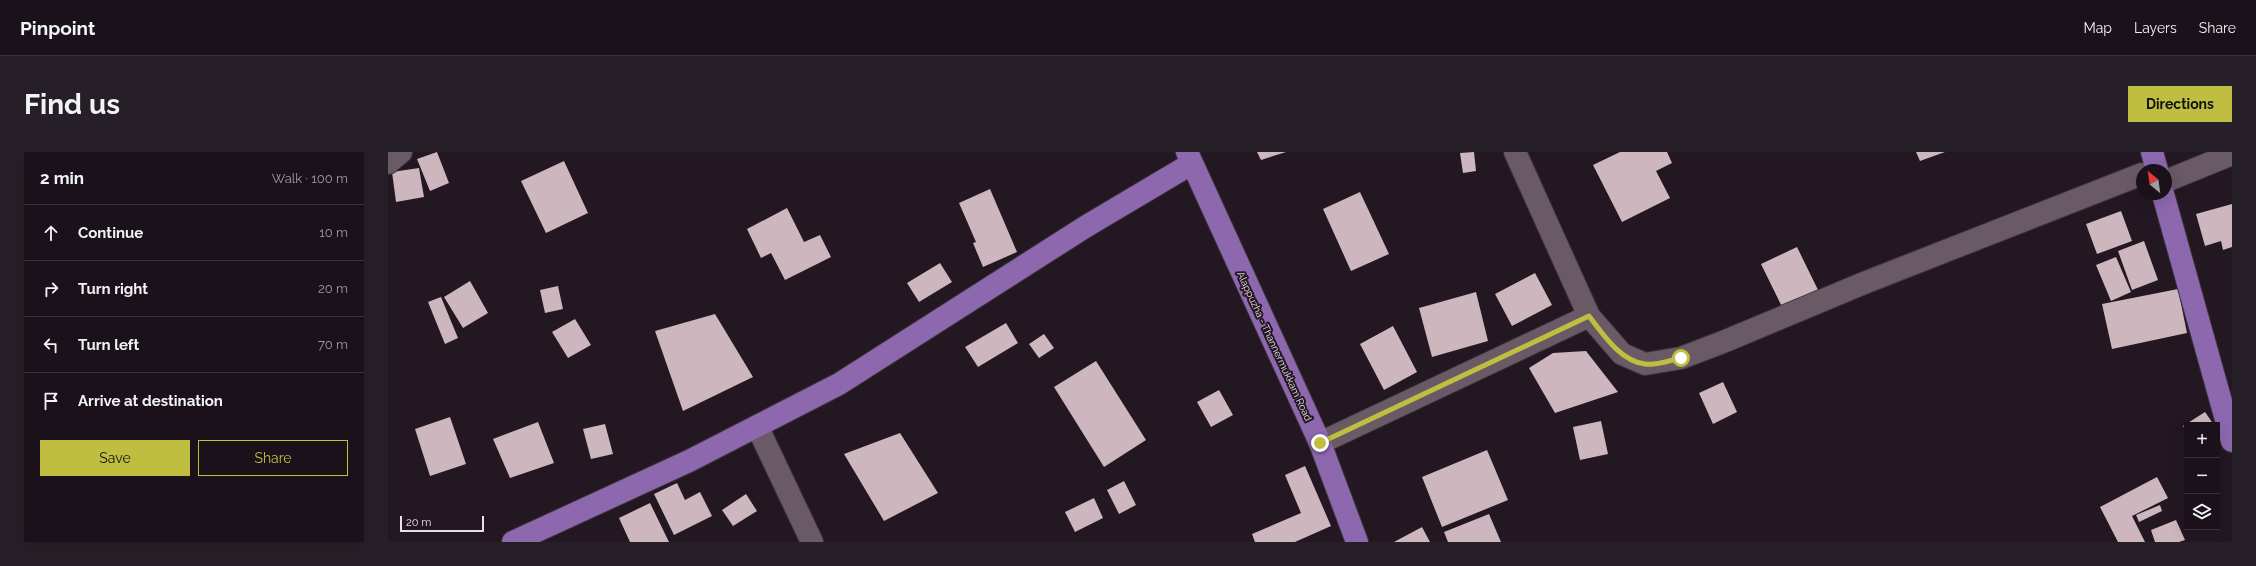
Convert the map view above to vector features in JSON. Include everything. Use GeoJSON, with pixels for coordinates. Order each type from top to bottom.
{"type":"FeatureCollection","features":[{"type":"Feature","properties":{"kind":"main road"},"geometry":{"type":"LineString","coordinates":[[513,542],[689,461],[839,384],[1085,227],[1189,158]]}},
{"type":"Feature","properties":{"kind":"main road","name":"Alappuzha - Thannermukkam Road"},"geometry":{"type":"LineString","coordinates":[[1189,158],[1320,443],[1357,542]]}},
{"type":"Feature","properties":{"kind":"main road"},"geometry":{"type":"LineString","coordinates":[[2165,200],[2232,441]]}},
{"type":"Feature","properties":{"kind":"street"},"geometry":{"type":"LineString","coordinates":[[388,164],[401,152]]}},
{"type":"Feature","properties":{"kind":"street"},"geometry":{"type":"LineString","coordinates":[[1515,152],[1589,316],[1615,348],[1637,362],[1654,364],[1681,358],[2136,177]]}},
{"type":"Feature","properties":{"kind":"street"},"geometry":{"type":"LineString","coordinates":[[2172,166],[2232,154]]}},
{"type":"Feature","properties":{"kind":"street"},"geometry":{"type":"LineString","coordinates":[[1320,443],[1589,316]]}},
{"type":"Feature","properties":{"kind":"street"},"geometry":{"type":"LineString","coordinates":[[757,426],[812,542]]}},
{"type":"Feature","properties":{"kind":"building"},"geometry":{"type":"Polygon","coordinates":[[[437,152],[449,183],[430,191],[417,159],[437,152]]]}},
{"type":"Feature","properties":{"kind":"building"},"geometry":{"type":"Polygon","coordinates":[[[1257,152],[1286,152],[1261,160],[1257,152]]]}},
{"type":"Feature","properties":{"kind":"building"},"geometry":{"type":"Polygon","coordinates":[[[1474,152],[1476,171],[1463,173],[1460,153],[1474,152]]]}},
{"type":"Feature","properties":{"kind":"building"},"geometry":{"type":"Polygon","coordinates":[[[1620,152],[1667,152],[1672,163],[1656,171],[1670,198],[1622,222],[1593,165],[1620,152]]]}},
{"type":"Feature","properties":{"kind":"building"},"geometry":{"type":"Polygon","coordinates":[[[1916,152],[1945,152],[1920,161],[1916,152]]]}},
{"type":"Feature","properties":{"kind":"building"},"geometry":{"type":"Polygon","coordinates":[[[564,161],[588,213],[546,233],[521,181],[564,161]]]}},
{"type":"Feature","properties":{"kind":"building"},"geometry":{"type":"Polygon","coordinates":[[[419,168],[424,197],[396,202],[392,172],[419,168]]]}},
{"type":"Feature","properties":{"kind":"building"},"geometry":{"type":"Polygon","coordinates":[[[990,189],[1017,252],[983,267],[973,243],[976,242],[959,203],[990,189]]]}},
{"type":"Feature","properties":{"kind":"building"},"geometry":{"type":"Polygon","coordinates":[[[1360,192],[1389,254],[1351,271],[1323,209],[1360,192]]]}},
{"type":"Feature","properties":{"kind":"building"},"geometry":{"type":"Polygon","coordinates":[[[2232,204],[2232,247],[2223,250],[2221,241],[2205,246],[2196,214],[2232,204]]]}},
{"type":"Feature","properties":{"kind":"building"},"geometry":{"type":"Polygon","coordinates":[[[787,208],[804,242],[820,235],[831,257],[785,280],[771,253],[761,258],[747,229],[787,208]]]}},
{"type":"Feature","properties":{"kind":"building"},"geometry":{"type":"Polygon","coordinates":[[[2121,211],[2132,241],[2097,254],[2086,224],[2121,211]]]}},
{"type":"Feature","properties":{"kind":"building"},"geometry":{"type":"Polygon","coordinates":[[[2144,241],[2158,280],[2132,290],[2118,251],[2144,241]]]}},
{"type":"Feature","properties":{"kind":"building"},"geometry":{"type":"Polygon","coordinates":[[[1797,247],[1820,294],[1784,311],[1761,264],[1797,247]]]}},
{"type":"Feature","properties":{"kind":"building"},"geometry":{"type":"Polygon","coordinates":[[[2116,257],[2131,292],[2111,301],[2096,265],[2116,257]]]}},
{"type":"Feature","properties":{"kind":"building"},"geometry":{"type":"Polygon","coordinates":[[[940,263],[952,282],[919,302],[907,283],[940,263]]]}},
{"type":"Feature","properties":{"kind":"building"},"geometry":{"type":"Polygon","coordinates":[[[1535,273],[1552,305],[1512,326],[1495,294],[1535,273]]]}},
{"type":"Feature","properties":{"kind":"building"},"geometry":{"type":"Polygon","coordinates":[[[470,281],[488,313],[463,328],[444,297],[470,281]]]}},
{"type":"Feature","properties":{"kind":"building"},"geometry":{"type":"Polygon","coordinates":[[[558,286],[563,309],[545,313],[540,290],[558,286]]]}},
{"type":"Feature","properties":{"kind":"building"},"geometry":{"type":"Polygon","coordinates":[[[2178,289],[2187,333],[2112,349],[2102,304],[2178,289]]]}},
{"type":"Feature","properties":{"kind":"building"},"geometry":{"type":"Polygon","coordinates":[[[1476,292],[1488,341],[1432,357],[1419,308],[1476,292]]]}},
{"type":"Feature","properties":{"kind":"building"},"geometry":{"type":"Polygon","coordinates":[[[441,297],[458,338],[445,344],[428,302],[441,297]]]}},
{"type":"Feature","properties":{"kind":"building"},"geometry":{"type":"Polygon","coordinates":[[[715,314],[753,377],[683,411],[655,331],[715,314]]]}},
{"type":"Feature","properties":{"kind":"building"},"geometry":{"type":"Polygon","coordinates":[[[575,319],[591,345],[568,358],[552,332],[575,319]]]}},
{"type":"Feature","properties":{"kind":"building"},"geometry":{"type":"Polygon","coordinates":[[[1006,323],[1018,343],[978,367],[965,347],[1006,323]]]}},
{"type":"Feature","properties":{"kind":"building"},"geometry":{"type":"Polygon","coordinates":[[[1393,326],[1417,372],[1384,390],[1360,344],[1393,326]]]}},
{"type":"Feature","properties":{"kind":"building"},"geometry":{"type":"Polygon","coordinates":[[[1044,334],[1054,348],[1039,358],[1029,344],[1044,334]]]}},
{"type":"Feature","properties":{"kind":"building"},"geometry":{"type":"Polygon","coordinates":[[[1586,351],[1618,392],[1555,413],[1529,368],[1553,353],[1586,351]]]}},
{"type":"Feature","properties":{"kind":"building"},"geometry":{"type":"Polygon","coordinates":[[[1096,361],[1146,440],[1104,467],[1054,387],[1096,361]]]}},
{"type":"Feature","properties":{"kind":"building"},"geometry":{"type":"Polygon","coordinates":[[[1723,382],[1737,412],[1713,424],[1699,393],[1723,382]]]}},
{"type":"Feature","properties":{"kind":"building"},"geometry":{"type":"Polygon","coordinates":[[[1219,390],[1233,415],[1211,427],[1197,402],[1219,390]]]}},
{"type":"Feature","properties":{"kind":"building"},"geometry":{"type":"Polygon","coordinates":[[[2205,412],[2212,422],[2189,422],[2205,412]]]}},
{"type":"Feature","properties":{"kind":"building"},"geometry":{"type":"Polygon","coordinates":[[[450,417],[466,464],[430,476],[415,429],[450,417]]]}},
{"type":"Feature","properties":{"kind":"building"},"geometry":{"type":"Polygon","coordinates":[[[1601,421],[1608,454],[1580,460],[1573,427],[1601,421]]]}},
{"type":"Feature","properties":{"kind":"building"},"geometry":{"type":"Polygon","coordinates":[[[538,422],[554,463],[510,478],[493,439],[538,422]]]}},
{"type":"Feature","properties":{"kind":"building"},"geometry":{"type":"Polygon","coordinates":[[[605,424],[613,454],[591,459],[583,429],[605,424]]]}},
{"type":"Feature","properties":{"kind":"building"},"geometry":{"type":"Polygon","coordinates":[[[900,433],[938,493],[884,521],[844,454],[900,433]]]}},
{"type":"Feature","properties":{"kind":"building"},"geometry":{"type":"Polygon","coordinates":[[[1487,450],[1508,500],[1442,527],[1422,477],[1487,450]]]}},
{"type":"Feature","properties":{"kind":"building"},"geometry":{"type":"Polygon","coordinates":[[[1305,466],[1331,526],[1295,542],[1255,542],[1252,534],[1301,513],[1285,475],[1305,466]]]}},
{"type":"Feature","properties":{"kind":"building"},"geometry":{"type":"Polygon","coordinates":[[[2157,477],[2168,498],[2132,516],[2145,542],[2118,542],[2100,507],[2157,477]]]}},
{"type":"Feature","properties":{"kind":"building"},"geometry":{"type":"Polygon","coordinates":[[[1124,481],[1136,505],[1119,514],[1107,490],[1124,481]]]}},
{"type":"Feature","properties":{"kind":"building"},"geometry":{"type":"Polygon","coordinates":[[[677,483],[685,500],[700,492],[712,516],[674,535],[654,494],[677,483]]]}},
{"type":"Feature","properties":{"kind":"building"},"geometry":{"type":"Polygon","coordinates":[[[746,494],[757,511],[733,526],[722,510],[746,494]]]}},
{"type":"Feature","properties":{"kind":"building"},"geometry":{"type":"Polygon","coordinates":[[[1094,498],[1103,518],[1075,532],[1065,512],[1094,498]]]}},
{"type":"Feature","properties":{"kind":"building"},"geometry":{"type":"Polygon","coordinates":[[[650,503],[669,542],[630,542],[619,518],[650,503]]]}},
{"type":"Feature","properties":{"kind":"building"},"geometry":{"type":"Polygon","coordinates":[[[2160,505],[2162,511],[2139,522],[2136,515],[2160,505]]]}},
{"type":"Feature","properties":{"kind":"building"},"geometry":{"type":"Polygon","coordinates":[[[1489,514],[1501,542],[1448,542],[1444,532],[1489,514]]]}},
{"type":"Feature","properties":{"kind":"building"},"geometry":{"type":"Polygon","coordinates":[[[2176,520],[2185,540],[2179,542],[2155,542],[2151,530],[2176,520]]]}},
{"type":"Feature","properties":{"kind":"building"},"geometry":{"type":"Polygon","coordinates":[[[1422,527],[1430,542],[1394,542],[1422,527]]]}},
{"type":"Feature","properties":{"kind":"route"},"geometry":{"type":"LineString","coordinates":[[1320,443],[1589,316],[1615,348],[1622,354],[1637,362],[1654,364],[1681,358]]}}]}
